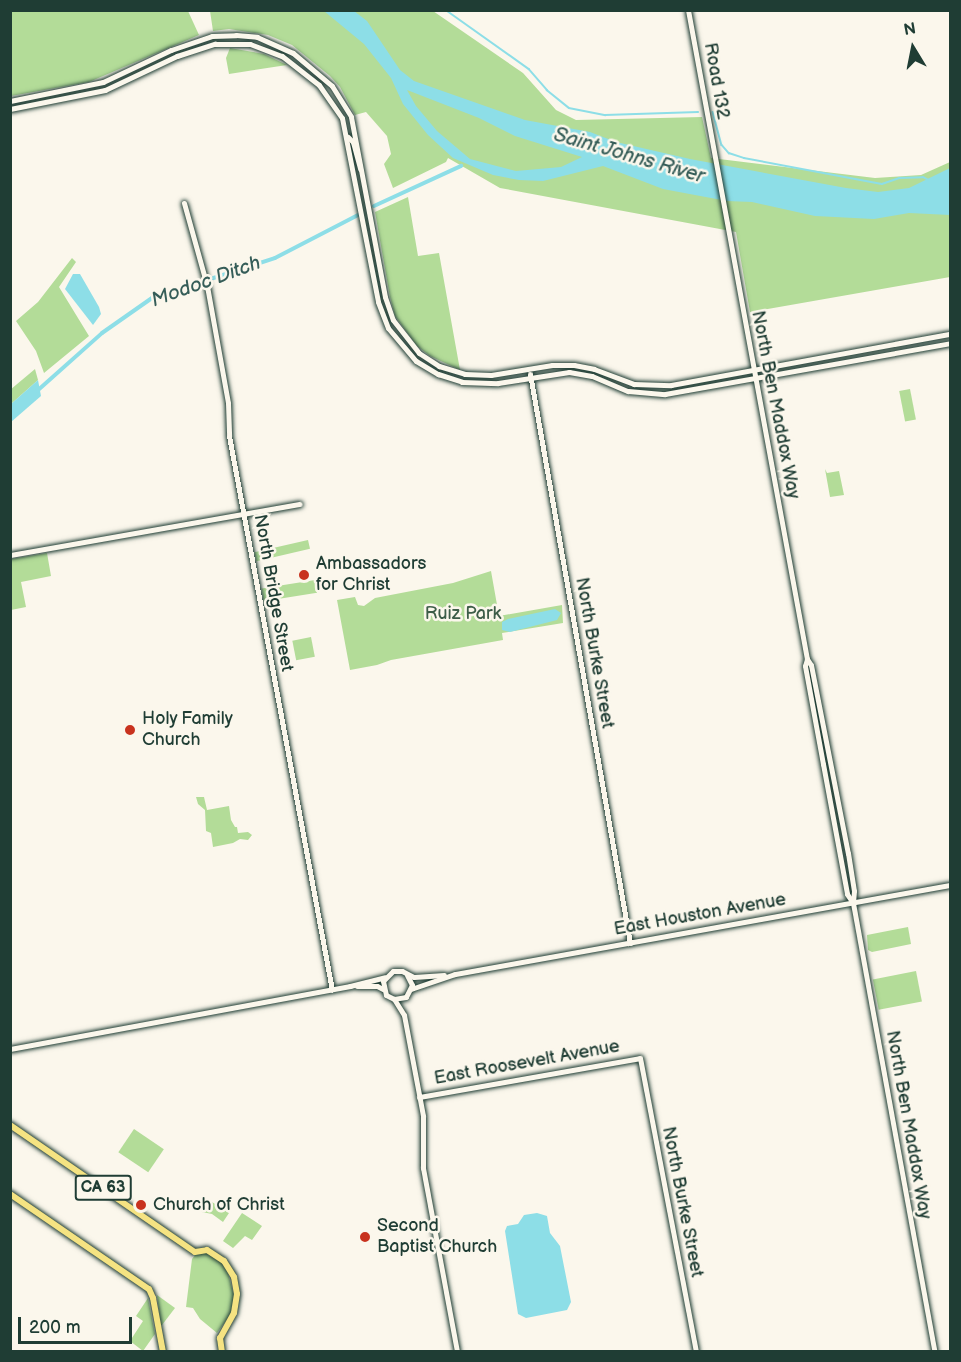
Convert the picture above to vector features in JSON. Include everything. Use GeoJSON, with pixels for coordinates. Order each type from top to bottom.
{"type":"FeatureCollection","features":[{"type":"Feature","properties":{"kind":"main road","name":"Road 132"},"geometry":{"type":"LineString","coordinates":[[688,10],[714,157]]}},
{"type":"Feature","properties":{"kind":"main road"},"geometry":{"type":"LineString","coordinates":[[10,100],[103,82],[171,50],[205,38],[240,35],[277,44],[323,77],[339,96],[354,126],[385,297],[393,320],[419,353],[453,371],[478,376],[574,365],[594,369],[634,384],[675,385],[951,334]]}},
{"type":"Feature","properties":{"kind":"main road"},"geometry":{"type":"LineString","coordinates":[[205,38],[207,46]]}},
{"type":"Feature","properties":{"kind":"main road"},"geometry":{"type":"LineString","coordinates":[[10,109],[105,90],[132,79],[173,57],[207,46],[237,43],[273,51],[294,64],[329,97],[342,118],[348,137],[373,279],[382,316],[397,341],[416,361],[450,379],[475,384],[573,373],[592,376],[628,391],[660,394],[951,343]]}},
{"type":"Feature","properties":{"kind":"main road"},"geometry":{"type":"LineString","coordinates":[[348,137],[352,140],[357,163],[363,172]]}},
{"type":"Feature","properties":{"kind":"main road","name":"North Ben Maddox Way"},"geometry":{"type":"LineString","coordinates":[[714,157],[807,659],[811,665],[848,853],[854,891],[853,903],[934,1352]]}},
{"type":"Feature","properties":{"kind":"main road","name":"North Bridge Street"},"geometry":{"type":"LineString","coordinates":[[184,203],[205,274],[228,403],[227,423],[243,514],[332,990]]}},
{"type":"Feature","properties":{"kind":"main road","name":"North Burke Street"},"geometry":{"type":"LineString","coordinates":[[529,369],[630,943]]}},
{"type":"Feature","properties":{"kind":"main road"},"geometry":{"type":"LineString","coordinates":[[10,555],[300,504]]}},
{"type":"Feature","properties":{"kind":"main road","name":"East Houston Avenue"},"geometry":{"type":"LineString","coordinates":[[407,975],[417,977],[455,974],[951,885]]}},
{"type":"Feature","properties":{"kind":"main road"},"geometry":{"type":"LineString","coordinates":[[10,1049],[350,987],[398,971],[407,975],[411,989],[406,997],[404,1015],[424,1125],[423,1168],[457,1352]]}},
{"type":"Feature","properties":{"kind":"main road","name":"East Houston Avenue"},"geometry":{"type":"LineString","coordinates":[[411,989],[455,974]]}},
{"type":"Feature","properties":{"kind":"main road"},"geometry":{"type":"LineString","coordinates":[[383,990],[385,977]]}},
{"type":"Feature","properties":{"kind":"main road"},"geometry":{"type":"LineString","coordinates":[[350,987],[377,986],[394,999],[404,1015]]}},
{"type":"Feature","properties":{"kind":"main road"},"geometry":{"type":"LineString","coordinates":[[394,999],[406,997]]}},
{"type":"Feature","properties":{"kind":"main road","name":"North Burke Street"},"geometry":{"type":"LineString","coordinates":[[640,1058],[696,1352]]}},
{"type":"Feature","properties":{"kind":"main road","name":"East Roosevelt Avenue"},"geometry":{"type":"LineString","coordinates":[[419,1097],[640,1058]]}},
{"type":"Feature","properties":{"kind":"main road","name":"CA 63"},"geometry":{"type":"LineString","coordinates":[[10,1125],[195,1251],[205,1250],[218,1255],[234,1277],[236,1306],[231,1321],[221,1335],[222,1352]]}},
{"type":"Feature","properties":{"kind":"main road"},"geometry":{"type":"LineString","coordinates":[[10,1194],[149,1289],[153,1298],[163,1352]]}},
{"type":"Feature","properties":{"kind":"green space"},"geometry":{"type":"Polygon","coordinates":[[[21,10],[188,11],[199,35],[89,82],[11,96],[10,12],[21,10]]]}},
{"type":"Feature","properties":{"kind":"green space"},"geometry":{"type":"Polygon","coordinates":[[[210,11],[433,11],[523,73],[556,110],[576,120],[702,117],[711,158],[875,178],[921,175],[950,162],[950,277],[750,312],[736,232],[500,188],[448,158],[446,162],[393,188],[384,164],[391,154],[387,136],[366,112],[355,115],[340,87],[330,76],[292,45],[268,35],[229,29],[213,31],[210,11]]]}},
{"type":"Feature","properties":{"kind":"green space"},"geometry":{"type":"Polygon","coordinates":[[[230,48],[264,54],[287,65],[229,74],[226,58],[230,48]]]}},
{"type":"Feature","properties":{"kind":"green space"},"geometry":{"type":"Polygon","coordinates":[[[408,197],[418,256],[439,253],[460,370],[430,356],[417,346],[395,316],[375,212],[408,197]]]}},
{"type":"Feature","properties":{"kind":"green space"},"geometry":{"type":"Polygon","coordinates":[[[72,258],[76,262],[59,287],[89,336],[44,373],[36,351],[16,321],[38,302],[72,258]]]}},
{"type":"Feature","properties":{"kind":"green space"},"geometry":{"type":"Polygon","coordinates":[[[35,369],[38,380],[11,404],[10,390],[35,369]]]}},
{"type":"Feature","properties":{"kind":"green space"},"geometry":{"type":"Polygon","coordinates":[[[910,389],[916,419],[905,422],[899,391],[910,389]]]}},
{"type":"Feature","properties":{"kind":"green space"},"geometry":{"type":"Polygon","coordinates":[[[825,469],[827,473],[839,471],[844,495],[830,497],[825,469]]]}},
{"type":"Feature","properties":{"kind":"green space"},"geometry":{"type":"Polygon","coordinates":[[[308,540],[310,549],[256,561],[254,552],[308,540]]]}},
{"type":"Feature","properties":{"kind":"green space"},"geometry":{"type":"Polygon","coordinates":[[[47,553],[51,576],[21,582],[26,607],[11,610],[11,559],[47,553]]]}},
{"type":"Feature","properties":{"kind":"green space","name":"Ruiz Park"},"geometry":{"type":"Polygon","coordinates":[[[491,571],[499,616],[562,605],[563,623],[502,633],[503,640],[391,660],[350,670],[337,600],[355,597],[358,605],[364,606],[375,598],[453,583],[491,571]]]}},
{"type":"Feature","properties":{"kind":"green space"},"geometry":{"type":"Polygon","coordinates":[[[315,580],[317,593],[264,601],[262,588],[315,580]]]}},
{"type":"Feature","properties":{"kind":"green space"},"geometry":{"type":"Polygon","coordinates":[[[311,637],[315,657],[296,660],[292,641],[311,637]]]}},
{"type":"Feature","properties":{"kind":"green space"},"geometry":{"type":"Polygon","coordinates":[[[196,797],[204,797],[207,810],[229,806],[231,820],[237,827],[238,833],[248,832],[252,835],[248,840],[240,839],[233,843],[213,847],[211,833],[206,831],[205,810],[198,804],[196,797]]]}},
{"type":"Feature","properties":{"kind":"green space"},"geometry":{"type":"Polygon","coordinates":[[[908,927],[911,944],[872,952],[868,950],[867,935],[908,927]]]}},
{"type":"Feature","properties":{"kind":"green space"},"geometry":{"type":"Polygon","coordinates":[[[916,971],[922,1001],[879,1010],[873,979],[916,971]]]}},
{"type":"Feature","properties":{"kind":"green space"},"geometry":{"type":"Polygon","coordinates":[[[134,1129],[164,1149],[148,1172],[118,1152],[134,1129]]]}},
{"type":"Feature","properties":{"kind":"green space"},"geometry":{"type":"Polygon","coordinates":[[[209,1200],[229,1213],[223,1222],[212,1214],[202,1212],[200,1202],[209,1200]]]}},
{"type":"Feature","properties":{"kind":"green space"},"geometry":{"type":"Polygon","coordinates":[[[242,1213],[262,1226],[252,1240],[245,1236],[233,1248],[223,1241],[242,1213]]]}},
{"type":"Feature","properties":{"kind":"green space"},"geometry":{"type":"Polygon","coordinates":[[[207,1252],[221,1262],[228,1273],[234,1296],[230,1315],[217,1333],[200,1319],[193,1308],[186,1307],[192,1259],[196,1254],[207,1252]]]}},
{"type":"Feature","properties":{"kind":"green space"},"geometry":{"type":"Polygon","coordinates":[[[157,1295],[175,1308],[162,1325],[161,1325],[157,1295]]]}},
{"type":"Feature","properties":{"kind":"green space"},"geometry":{"type":"Polygon","coordinates":[[[148,1298],[155,1334],[143,1351],[130,1341],[143,1321],[136,1316],[148,1298]]]}},
{"type":"Feature","properties":{"kind":"water","name":"Saint Johns River"},"geometry":{"type":"Polygon","coordinates":[[[324,11],[354,11],[367,21],[400,70],[414,81],[525,120],[590,132],[616,142],[690,159],[878,192],[909,188],[950,168],[950,215],[909,213],[874,219],[815,216],[752,202],[727,201],[663,189],[603,166],[543,181],[519,180],[493,175],[453,158],[428,135],[403,104],[391,78],[364,44],[324,11]],[[407,90],[416,106],[437,131],[470,159],[516,171],[561,167],[582,157],[515,136],[479,118],[407,90]]]}},
{"type":"Feature","properties":{"kind":"water"},"geometry":{"type":"Polygon","coordinates":[[[73,274],[80,274],[99,307],[101,314],[93,325],[65,289],[73,274]]]}},
{"type":"Feature","properties":{"kind":"water"},"geometry":{"type":"Polygon","coordinates":[[[38,380],[41,396],[11,422],[11,404],[38,380]]]}},
{"type":"Feature","properties":{"kind":"water"},"geometry":{"type":"Polygon","coordinates":[[[555,609],[561,613],[557,620],[510,632],[502,630],[502,622],[508,619],[555,609]]]}},
{"type":"Feature","properties":{"kind":"water"},"geometry":{"type":"Polygon","coordinates":[[[537,1213],[547,1216],[550,1233],[560,1246],[571,1302],[567,1310],[526,1318],[518,1314],[505,1231],[507,1226],[518,1224],[524,1215],[537,1213]]]}},
{"type":"Feature","properties":{"kind":"waterway"},"geometry":{"type":"LineString","coordinates":[[446,10],[529,69],[547,90],[569,108],[605,115],[698,112]]}},
{"type":"Feature","properties":{"kind":"waterway"},"geometry":{"type":"LineString","coordinates":[[713,112],[722,145],[729,153],[744,158],[882,184],[899,178],[923,177],[929,180]]}},
{"type":"Feature","properties":{"kind":"waterway","name":"Modoc Ditch"},"geometry":{"type":"LineString","coordinates":[[374,206],[461,166]]}},
{"type":"Feature","properties":{"kind":"waterway","name":"Modoc Ditch"},"geometry":{"type":"LineString","coordinates":[[37,391],[102,333],[152,298],[275,258],[358,215]]}},
{"type":"Feature","properties":{"kind":"place","name":"Ambassadors for Christ"},"geometry":{"type":"Point","coordinates":[304,575]}},
{"type":"Feature","properties":{"kind":"place","name":"Holy Family Church"},"geometry":{"type":"Point","coordinates":[130,730]}},
{"type":"Feature","properties":{"kind":"place","name":"Church of Christ"},"geometry":{"type":"Point","coordinates":[141,1205]}},
{"type":"Feature","properties":{"kind":"place","name":"Second Baptist Church"},"geometry":{"type":"Point","coordinates":[365,1237]}}]}
